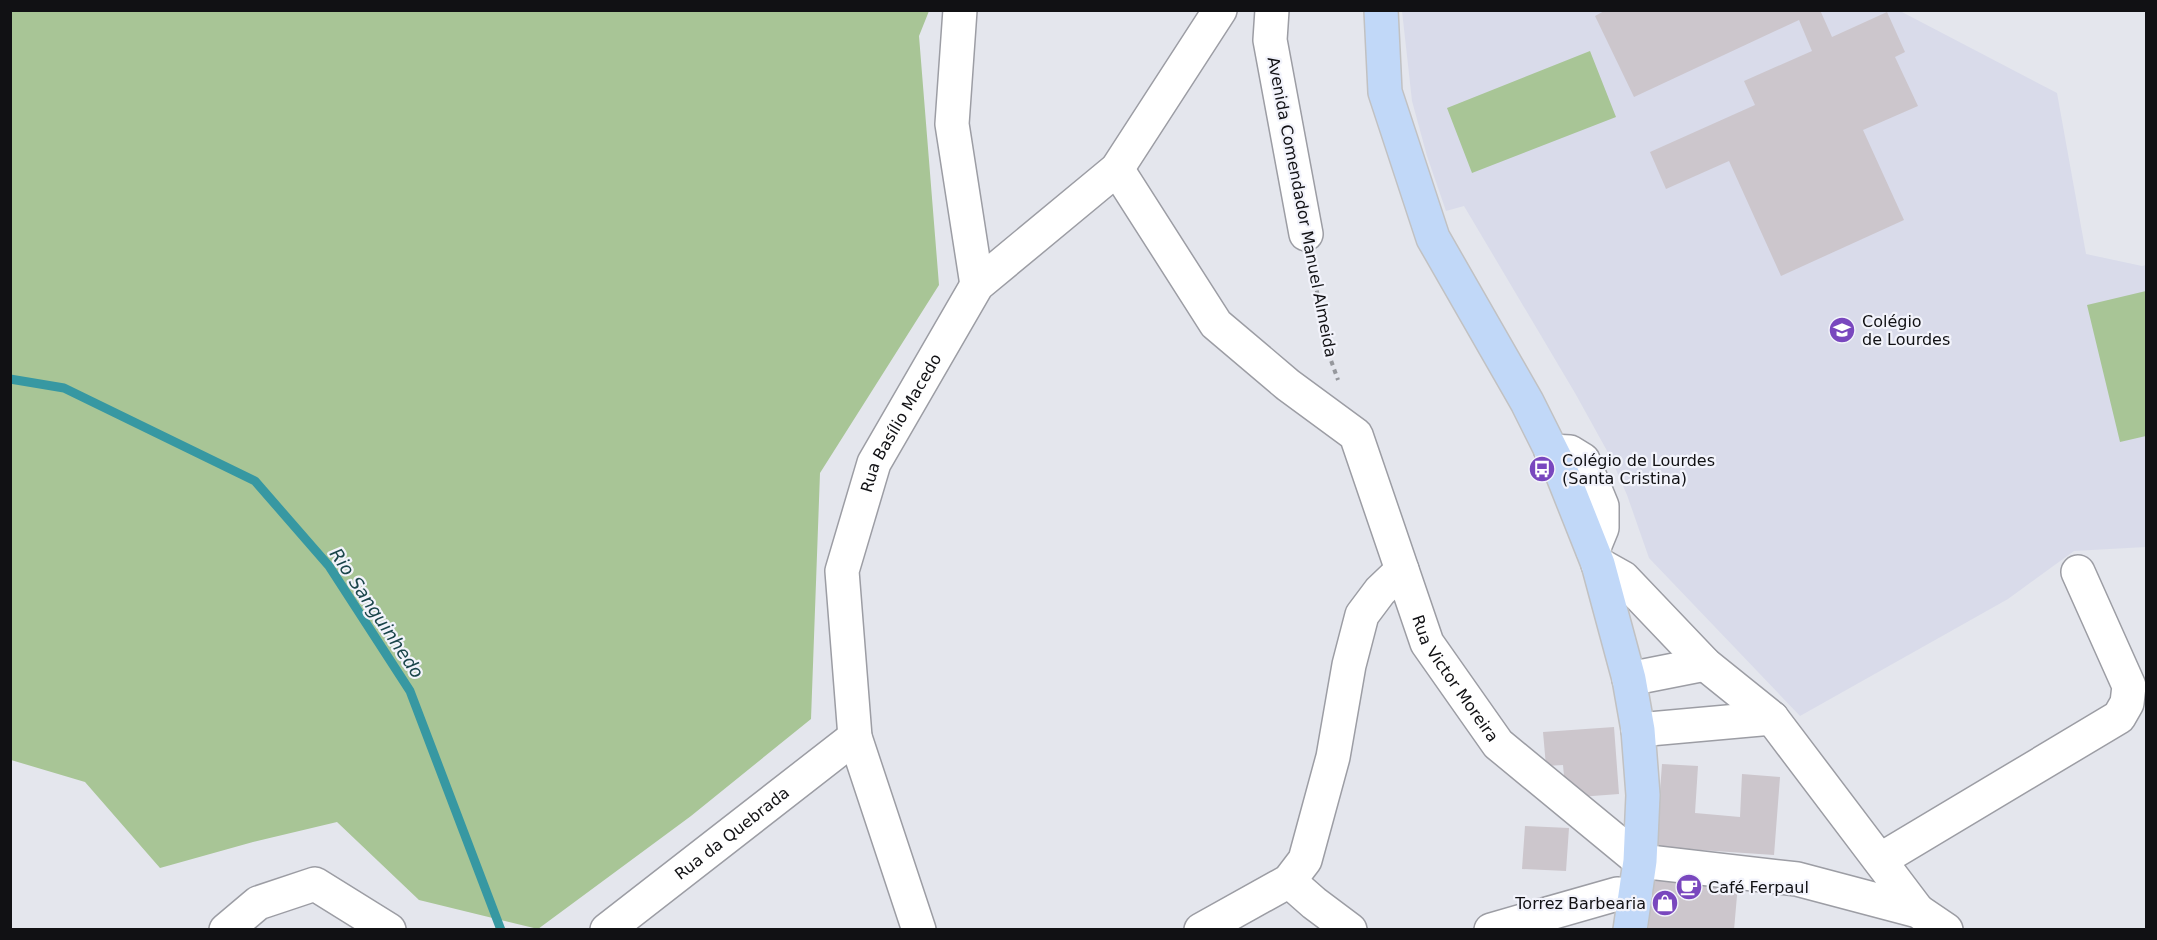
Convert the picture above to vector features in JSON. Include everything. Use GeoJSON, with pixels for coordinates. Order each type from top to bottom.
{"type":"FeatureCollection","features":[{"type":"Feature","properties":{"kind":"main road"},"geometry":{"type":"LineString","coordinates":[[1381,10],[1385,92],[1433,238],[1527,402],[1551,451],[1596,557],[1629,680],[1638,730],[1643,795],[1640,861],[1630,930]]}},
{"type":"Feature","properties":{"kind":"street"},"geometry":{"type":"LineString","coordinates":[[960,10],[952,124],[977,285]]}},
{"type":"Feature","properties":{"kind":"street","name":"Rua Basílio Macedo"},"geometry":{"type":"LineString","coordinates":[[919,930],[855,737],[842,571],[874,463],[977,285],[1117,169],[1220,10]]}},
{"type":"Feature","properties":{"kind":"street","name":"Avenida Comendador Manuel Almeida"},"geometry":{"type":"LineString","coordinates":[[1272,10],[1270,40],[1306,234]]}},
{"type":"Feature","properties":{"kind":"street","name":"Rua Victor Moreira"},"geometry":{"type":"LineString","coordinates":[[1117,169],[1216,324],[1288,385],[1356,435],[1427,643],[1498,744],[1640,861]]}},
{"type":"Feature","properties":{"kind":"street"},"geometry":{"type":"LineString","coordinates":[[1596,557],[1623,578],[1705,664],[1773,718],[1918,911],[1946,930]]}},
{"type":"Feature","properties":{"kind":"street"},"geometry":{"type":"LineString","coordinates":[[1201,930],[1289,881],[1305,860],[1333,757],[1349,665],[1362,615],[1380,591],[1402,570]]}},
{"type":"Feature","properties":{"kind":"street"},"geometry":{"type":"LineString","coordinates":[[1880,860],[2119,717],[2127,704],[2129,686],[2078,572]]}},
{"type":"Feature","properties":{"kind":"street"},"geometry":{"type":"LineString","coordinates":[[1629,680],[1705,664]]}},
{"type":"Feature","properties":{"kind":"street"},"geometry":{"type":"LineString","coordinates":[[1638,730],[1773,718]]}},
{"type":"Feature","properties":{"kind":"street","name":"Rua da Quebrada"},"geometry":{"type":"LineString","coordinates":[[607,930],[855,737]]}},
{"type":"Feature","properties":{"kind":"street"},"geometry":{"type":"LineString","coordinates":[[1640,861],[1797,879],[1918,911]]}},
{"type":"Feature","properties":{"kind":"street"},"geometry":{"type":"LineString","coordinates":[[1289,881],[1350,930]]}},
{"type":"Feature","properties":{"kind":"street"},"geometry":{"type":"LineString","coordinates":[[226,930],[258,903],[315,884],[389,930]]}},
{"type":"Feature","properties":{"kind":"street"},"geometry":{"type":"LineString","coordinates":[[1491,930],[1617,894],[1635,895]]}},
{"type":"Feature","properties":{"kind":"path","name":"Avenida Comendador Manuel Almeida"},"geometry":{"type":"LineString","coordinates":[[1306,234],[1328,351],[1339,383]]}},
{"type":"Feature","properties":{"kind":"shaded area","name":"Colégio de Lourdes"},"geometry":{"type":"Polygon","coordinates":[[[1402,11],[1900,11],[2057,93],[2086,254],[2146,265],[2146,547],[2074,551],[2008,599],[1800,716],[1649,558],[1627,495],[1611,458],[1575,393],[1464,206],[1446,211],[1427,156],[1412,101],[1402,11]]]}},
{"type":"Feature","properties":{"kind":"green space"},"geometry":{"type":"Polygon","coordinates":[[[10,11],[929,11],[919,36],[939,285],[820,473],[811,719],[691,816],[538,929],[419,900],[337,822],[160,868],[85,782],[11,760],[10,11]]]}},
{"type":"Feature","properties":{"kind":"green space"},"geometry":{"type":"Polygon","coordinates":[[[1590,51],[1616,117],[1472,173],[1447,108],[1590,51]]]}},
{"type":"Feature","properties":{"kind":"green space"},"geometry":{"type":"Polygon","coordinates":[[[2146,291],[2146,436],[2120,442],[2087,305],[2146,291]]]}},
{"type":"Feature","properties":{"kind":"building"},"geometry":{"type":"Polygon","coordinates":[[[1606,10],[1820,10],[1832,37],[1887,12],[1905,52],[1895,57],[1918,106],[1863,130],[1904,220],[1781,276],[1729,161],[1666,189],[1650,152],[1755,105],[1744,81],[1812,51],[1799,20],[1634,97],[1595,16],[1606,10]]]}},
{"type":"Feature","properties":{"kind":"building"},"geometry":{"type":"Polygon","coordinates":[[[1614,727],[1619,794],[1566,798],[1563,765],[1546,766],[1543,732],[1614,727]]]}},
{"type":"Feature","properties":{"kind":"building"},"geometry":{"type":"Polygon","coordinates":[[[1662,764],[1698,766],[1695,813],[1740,817],[1742,774],[1780,777],[1774,855],[1656,847],[1662,764]]]}},
{"type":"Feature","properties":{"kind":"building"},"geometry":{"type":"Polygon","coordinates":[[[1525,826],[1569,828],[1566,871],[1522,869],[1525,826]]]}},
{"type":"Feature","properties":{"kind":"building"},"geometry":{"type":"Polygon","coordinates":[[[1659,878],[1738,884],[1734,930],[1648,930],[1653,883],[1659,878]]]}},
{"type":"Feature","properties":{"kind":"waterway","name":"Rio Sanguinhedo"},"geometry":{"type":"LineString","coordinates":[[10,379],[64,388],[255,481],[329,566],[410,691],[501,930]]}},
{"type":"Feature","properties":{"kind":"place","name":"Colégio de Lourdes"},"geometry":{"type":"Point","coordinates":[1842,330]}},
{"type":"Feature","properties":{"kind":"place","name":"Colégio de Lourdes (Santa Cristina)"},"geometry":{"type":"Point","coordinates":[1542,469]}},
{"type":"Feature","properties":{"kind":"place","name":"Café Ferpaul"},"geometry":{"type":"Point","coordinates":[1689,887]}},
{"type":"Feature","properties":{"kind":"place","name":"Torrez Barbearia"},"geometry":{"type":"Point","coordinates":[1665,903]}}]}
